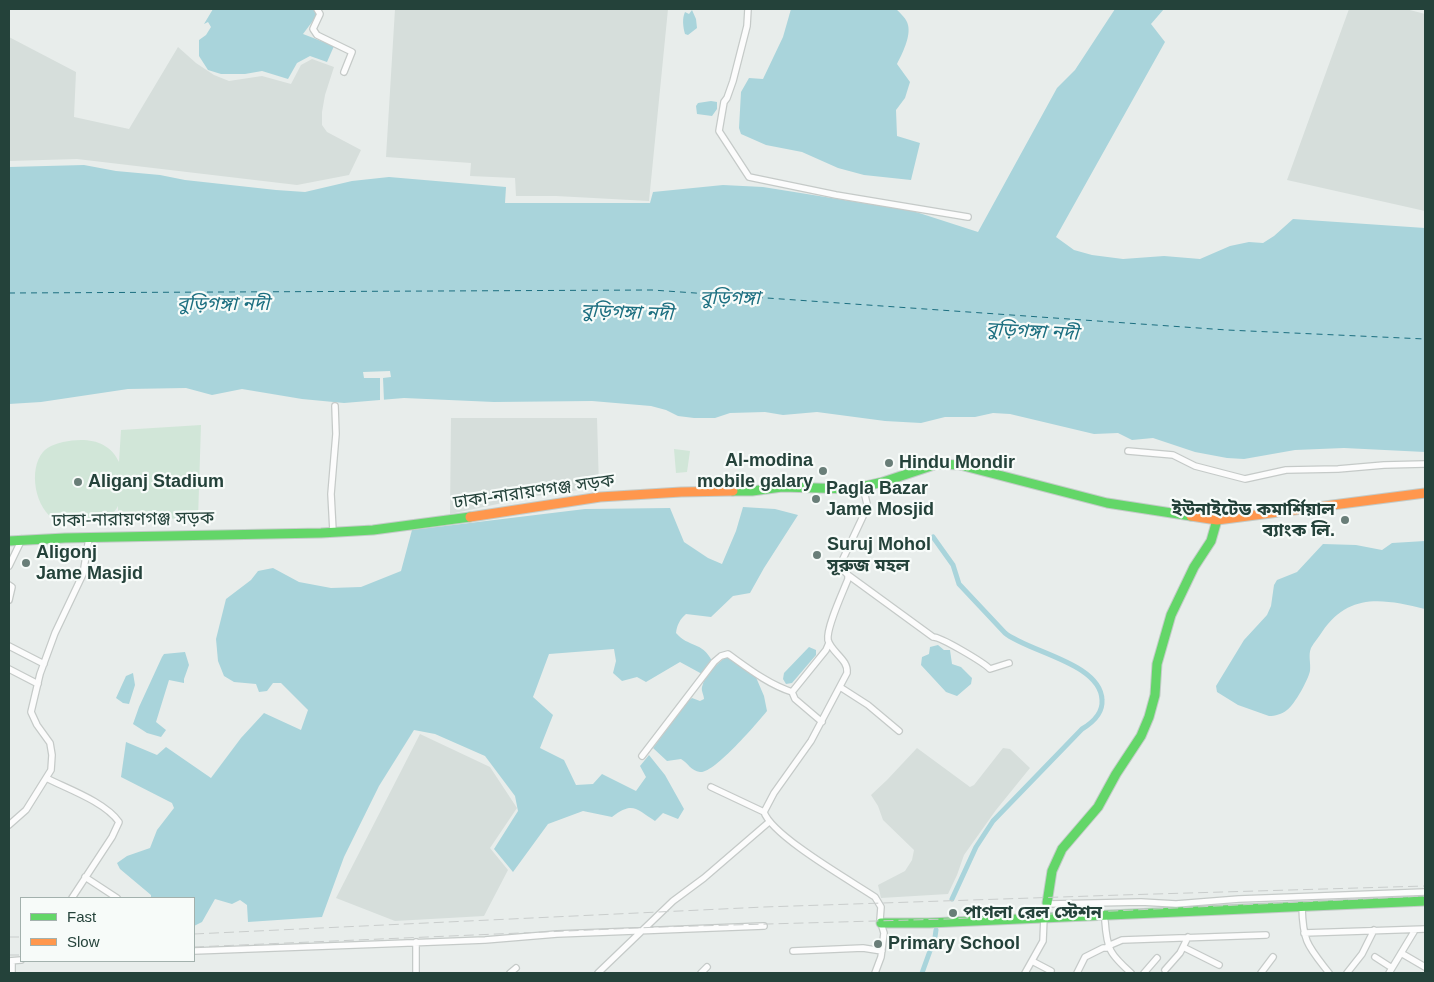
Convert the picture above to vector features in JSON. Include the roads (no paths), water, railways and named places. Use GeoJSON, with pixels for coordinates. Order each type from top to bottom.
{"type":"FeatureCollection","features":[{"type":"Feature","properties":{"kind":"main road","name":"ঢাকা-নারায়ণগঞ্জ সড়ক"},"geometry":{"type":"LineString","coordinates":[[9,541],[22,539],[293,532],[321,533],[373,530],[446,521],[600,497],[681,492],[752,491],[782,487],[852,489],[883,482],[929,466],[948,464],[979,469],[1107,503],[1218,520],[1425,493]]}},
{"type":"Feature","properties":{"kind":"main road"},"geometry":{"type":"LineString","coordinates":[[1047,903],[1052,871],[1062,849],[1098,807],[1140,736],[1149,717],[1155,695],[1157,664],[1171,615],[1194,568],[1210,541],[1218,520]]}},
{"type":"Feature","properties":{"kind":"main road"},"geometry":{"type":"LineString","coordinates":[[881,923],[1425,901]]}},
{"type":"Feature","properties":{"kind":"street"},"geometry":{"type":"LineString","coordinates":[[317,9],[320,14],[313,28],[317,35],[352,52],[344,72]]}},
{"type":"Feature","properties":{"kind":"street"},"geometry":{"type":"LineString","coordinates":[[748,9],[747,26],[733,81],[724,102],[719,131],[749,177],[836,195],[968,217]]}},
{"type":"Feature","properties":{"kind":"street"},"geometry":{"type":"LineString","coordinates":[[333,531],[331,494],[336,434],[335,406]]}},
{"type":"Feature","properties":{"kind":"street"},"geometry":{"type":"LineString","coordinates":[[1128,451],[1174,455],[1195,466],[1245,479],[1286,470],[1425,464]]}},
{"type":"Feature","properties":{"kind":"street"},"geometry":{"type":"LineString","coordinates":[[863,487],[867,504],[865,512],[840,566],[842,569],[933,637],[937,637],[973,656],[990,669],[1009,663]]}},
{"type":"Feature","properties":{"kind":"street"},"geometry":{"type":"LineString","coordinates":[[9,825],[26,810],[51,770],[52,756],[50,743],[37,725],[31,712],[55,632],[83,574],[89,538]]}},
{"type":"Feature","properties":{"kind":"street"},"geometry":{"type":"LineString","coordinates":[[9,566],[22,539]]}},
{"type":"Feature","properties":{"kind":"street"},"geometry":{"type":"LineString","coordinates":[[792,692],[826,650],[830,622],[840,602],[848,575]]}},
{"type":"Feature","properties":{"kind":"street"},"geometry":{"type":"LineString","coordinates":[[9,584],[12,586],[9,600]]}},
{"type":"Feature","properties":{"kind":"street"},"geometry":{"type":"LineString","coordinates":[[764,812],[774,793],[822,722],[847,673],[848,669],[828,642]]}},
{"type":"Feature","properties":{"kind":"street"},"geometry":{"type":"LineString","coordinates":[[9,646],[44,664]]}},
{"type":"Feature","properties":{"kind":"street"},"geometry":{"type":"LineString","coordinates":[[642,756],[714,662],[721,656],[728,654],[765,681],[792,692],[795,699],[822,722]]}},
{"type":"Feature","properties":{"kind":"street"},"geometry":{"type":"LineString","coordinates":[[9,669],[38,684]]}},
{"type":"Feature","properties":{"kind":"street"},"geometry":{"type":"LineString","coordinates":[[840,687],[868,705],[899,731]]}},
{"type":"Feature","properties":{"kind":"street"},"geometry":{"type":"LineString","coordinates":[[46,778],[88,798],[112,813],[119,822],[73,897]]}},
{"type":"Feature","properties":{"kind":"street"},"geometry":{"type":"LineString","coordinates":[[711,787],[764,812],[769,822],[796,845],[875,897],[881,907],[881,923],[884,933],[882,951],[875,973]]}},
{"type":"Feature","properties":{"kind":"street"},"geometry":{"type":"LineString","coordinates":[[598,973],[673,901],[704,878],[769,822]]}},
{"type":"Feature","properties":{"kind":"street"},"geometry":{"type":"LineString","coordinates":[[85,877],[115,897]]}},
{"type":"Feature","properties":{"kind":"street"},"geometry":{"type":"LineString","coordinates":[[1047,903],[1140,902],[1176,904],[1239,899],[1425,892]]}},
{"type":"Feature","properties":{"kind":"street"},"geometry":{"type":"LineString","coordinates":[[1302,907],[1304,933],[1308,945],[1329,973]]}},
{"type":"Feature","properties":{"kind":"street"},"geometry":{"type":"LineString","coordinates":[[1025,973],[1043,941],[1044,917]]}},
{"type":"Feature","properties":{"kind":"street"},"geometry":{"type":"LineString","coordinates":[[1105,921],[1108,947],[1114,957],[1131,973]]}},
{"type":"Feature","properties":{"kind":"street"},"geometry":{"type":"LineString","coordinates":[[195,951],[485,940],[556,934],[764,926]]}},
{"type":"Feature","properties":{"kind":"street"},"geometry":{"type":"LineString","coordinates":[[1304,933],[1425,929]]}},
{"type":"Feature","properties":{"kind":"street"},"geometry":{"type":"LineString","coordinates":[[1347,973],[1362,954],[1374,930]]}},
{"type":"Feature","properties":{"kind":"street"},"geometry":{"type":"LineString","coordinates":[[1375,957],[1390,971],[1416,930]]}},
{"type":"Feature","properties":{"kind":"street"},"geometry":{"type":"LineString","coordinates":[[1077,973],[1085,957],[1122,940],[1266,935]]}},
{"type":"Feature","properties":{"kind":"street"},"geometry":{"type":"LineString","coordinates":[[1165,970],[1183,947],[1188,937]]}},
{"type":"Feature","properties":{"kind":"street"},"geometry":{"type":"LineString","coordinates":[[416,942],[416,973]]}},
{"type":"Feature","properties":{"kind":"street"},"geometry":{"type":"LineString","coordinates":[[1183,947],[1219,965]]}},
{"type":"Feature","properties":{"kind":"street"},"geometry":{"type":"LineString","coordinates":[[793,951],[863,948],[882,951]]}},
{"type":"Feature","properties":{"kind":"street"},"geometry":{"type":"LineString","coordinates":[[1401,953],[1425,968]]}},
{"type":"Feature","properties":{"kind":"street"},"geometry":{"type":"LineString","coordinates":[[1261,973],[1273,957]]}},
{"type":"Feature","properties":{"kind":"street"},"geometry":{"type":"LineString","coordinates":[[1144,973],[1157,958]]}},
{"type":"Feature","properties":{"kind":"street"},"geometry":{"type":"LineString","coordinates":[[10,961],[12,973]]}},
{"type":"Feature","properties":{"kind":"street"},"geometry":{"type":"LineString","coordinates":[[1032,961],[1051,971],[1049,973]]}},
{"type":"Feature","properties":{"kind":"street"},"geometry":{"type":"LineString","coordinates":[[702,973],[706,966]]}},
{"type":"Feature","properties":{"kind":"street"},"geometry":{"type":"LineString","coordinates":[[510,973],[516,968]]}},
{"type":"Feature","properties":{"kind":"water"},"geometry":{"type":"Polygon","coordinates":[[[213,9],[315,9],[318,14],[303,34],[334,46],[327,62],[310,56],[297,63],[288,79],[262,71],[245,74],[221,74],[208,70],[199,56],[199,40],[206,35],[211,27],[208,22],[204,24],[213,9]]]}},
{"type":"Feature","properties":{"kind":"water"},"geometry":{"type":"Polygon","coordinates":[[[791,9],[896,9],[905,18],[909,30],[906,45],[897,64],[910,82],[905,98],[896,110],[897,136],[920,143],[911,180],[864,175],[838,168],[802,152],[766,145],[741,134],[739,128],[741,92],[749,78],[763,79],[783,37],[791,9]]]}},
{"type":"Feature","properties":{"kind":"water","name":"বুড়িগঙ্গা"},"geometry":{"type":"Polygon","coordinates":[[[1115,9],[1164,9],[1151,24],[1165,42],[1056,237],[1074,250],[1092,255],[1123,259],[1164,256],[1200,259],[1230,246],[1249,242],[1263,243],[1293,219],[1425,228],[1425,452],[1344,448],[1295,450],[1244,459],[1227,458],[1195,452],[1153,438],[1132,440],[1118,433],[1094,434],[1010,414],[993,413],[975,417],[945,417],[921,423],[885,421],[817,412],[783,415],[765,412],[730,413],[715,418],[694,418],[678,416],[651,406],[592,401],[494,402],[404,398],[344,403],[302,399],[242,389],[212,395],[186,388],[128,389],[41,402],[9,404],[9,167],[84,165],[185,180],[305,192],[352,181],[389,177],[506,187],[505,203],[650,203],[653,192],[723,185],[763,187],[913,211],[978,232],[1057,88],[1075,70],[1115,9]]]}},
{"type":"Feature","properties":{"kind":"water"},"geometry":{"type":"Polygon","coordinates":[[[692,10],[697,28],[688,35],[684,31],[683,17],[685,12],[689,14],[692,10]]]}},
{"type":"Feature","properties":{"kind":"water"},"geometry":{"type":"Polygon","coordinates":[[[717,102],[717,109],[712,116],[697,114],[696,106],[698,103],[717,102]]]}},
{"type":"Feature","properties":{"kind":"water"},"geometry":{"type":"Polygon","coordinates":[[[743,507],[775,509],[798,515],[750,593],[733,596],[711,617],[686,614],[680,620],[676,633],[681,638],[704,650],[712,661],[702,674],[680,662],[646,682],[637,677],[622,681],[613,673],[616,661],[614,649],[549,654],[533,697],[553,715],[540,748],[564,760],[576,785],[593,784],[602,774],[636,791],[646,777],[640,766],[649,755],[665,775],[684,809],[678,819],[663,813],[655,821],[639,810],[630,808],[612,817],[583,811],[548,824],[513,872],[494,849],[518,811],[515,796],[485,756],[435,734],[414,730],[379,786],[344,857],[322,917],[248,922],[247,905],[240,900],[232,904],[215,899],[202,922],[195,926],[195,897],[151,897],[120,869],[117,863],[127,856],[150,848],[157,830],[174,808],[172,803],[121,777],[126,742],[157,755],[166,747],[211,778],[241,738],[264,713],[301,730],[308,710],[281,683],[273,683],[267,691],[259,692],[256,684],[234,682],[224,676],[218,661],[216,639],[226,599],[251,580],[258,571],[273,568],[299,582],[331,588],[361,587],[401,571],[412,530],[585,509],[670,508],[684,542],[708,558],[722,564],[736,531],[743,507]]]}},
{"type":"Feature","properties":{"kind":"water"},"geometry":{"type":"Polygon","coordinates":[[[1425,541],[1425,609],[1382,601],[1368,602],[1344,610],[1332,619],[1312,646],[1309,675],[1297,697],[1283,713],[1269,716],[1238,705],[1217,692],[1216,686],[1244,640],[1267,615],[1271,606],[1274,585],[1277,580],[1297,572],[1323,544],[1356,545],[1382,550],[1392,543],[1425,541]]]}},
{"type":"Feature","properties":{"kind":"water"},"geometry":{"type":"Polygon","coordinates":[[[938,645],[944,650],[950,650],[952,664],[961,667],[972,678],[971,684],[957,696],[946,692],[921,665],[922,657],[929,654],[930,647],[938,645]]]}},
{"type":"Feature","properties":{"kind":"water"},"geometry":{"type":"Polygon","coordinates":[[[809,647],[816,650],[816,655],[792,683],[786,684],[783,679],[784,673],[809,647]]]}},
{"type":"Feature","properties":{"kind":"water"},"geometry":{"type":"Polygon","coordinates":[[[185,652],[189,665],[184,683],[169,680],[156,722],[166,730],[161,737],[147,733],[133,724],[162,657],[164,654],[185,652]]]}},
{"type":"Feature","properties":{"kind":"water"},"geometry":{"type":"Polygon","coordinates":[[[726,657],[738,662],[755,675],[764,696],[767,711],[725,757],[706,770],[700,772],[692,769],[681,759],[667,761],[653,748],[688,701],[692,698],[700,701],[704,699],[703,682],[708,674],[726,657]]]}},
{"type":"Feature","properties":{"kind":"water"},"geometry":{"type":"Polygon","coordinates":[[[133,673],[135,685],[129,704],[123,703],[116,698],[126,676],[133,673]]]}},
{"type":"Feature","properties":{"kind":"waterway"},"geometry":{"type":"LineString","coordinates":[[933,537],[953,565],[959,584],[1005,633],[1077,668],[1090,677],[1098,687],[1102,700],[1101,709],[1093,721],[1082,729],[993,821],[976,847],[952,899]]}},
{"type":"Feature","properties":{"kind":"waterway"},"geometry":{"type":"LineString","coordinates":[[922,973],[936,930]]}},
{"type":"Feature","properties":{"kind":"railway"},"geometry":{"type":"LineString","coordinates":[[195,934],[764,907],[1425,886]]}},
{"type":"Feature","properties":{"kind":"railway"},"geometry":{"type":"LineString","coordinates":[[195,947],[660,927],[947,919],[1425,896]]}},
{"type":"Feature","properties":{"kind":"railway"},"geometry":{"type":"LineString","coordinates":[[9,937],[20,937]]}},
{"type":"Feature","properties":{"kind":"railway"},"geometry":{"type":"LineString","coordinates":[[9,955],[20,955]]}},
{"type":"Feature","properties":{"kind":"place","name":"Hindu Mondir"},"geometry":{"type":"Point","coordinates":[889,463]}},
{"type":"Feature","properties":{"kind":"place","name":"Al-modina mobile galary"},"geometry":{"type":"Point","coordinates":[823,471]}},
{"type":"Feature","properties":{"kind":"place","name":"Aliganj Stadium"},"geometry":{"type":"Point","coordinates":[78,482]}},
{"type":"Feature","properties":{"kind":"place","name":"Pagla Bazar Jame Mosjid"},"geometry":{"type":"Point","coordinates":[816,499]}},
{"type":"Feature","properties":{"kind":"place","name":"ইউনাইটেড কমার্শিয়াল ব্যাংক লি."},"geometry":{"type":"Point","coordinates":[1345,520]}},
{"type":"Feature","properties":{"kind":"place","name":"Suruj Mohol সূরুজ মহল"},"geometry":{"type":"Point","coordinates":[817,555]}},
{"type":"Feature","properties":{"kind":"place","name":"Aligonj Jame Masjid"},"geometry":{"type":"Point","coordinates":[26,563]}},
{"type":"Feature","properties":{"kind":"place","name":"পাগলা রেল স্টেশন"},"geometry":{"type":"Point","coordinates":[953,913]}},
{"type":"Feature","properties":{"kind":"place","name":"Primary School"},"geometry":{"type":"Point","coordinates":[878,944]}},
{"type":"Feature","properties":{"kind":"water label","name":"বুড়িগঙ্গা নদী"},"geometry":{"type":"Point","coordinates":[223,305]}},
{"type":"Feature","properties":{"kind":"water label","name":"বুড়িগঙ্গা নদী"},"geometry":{"type":"Point","coordinates":[627,313]}},
{"type":"Feature","properties":{"kind":"water label","name":"বুড়িগঙ্গা নদী"},"geometry":{"type":"Point","coordinates":[1032,332]}}]}
